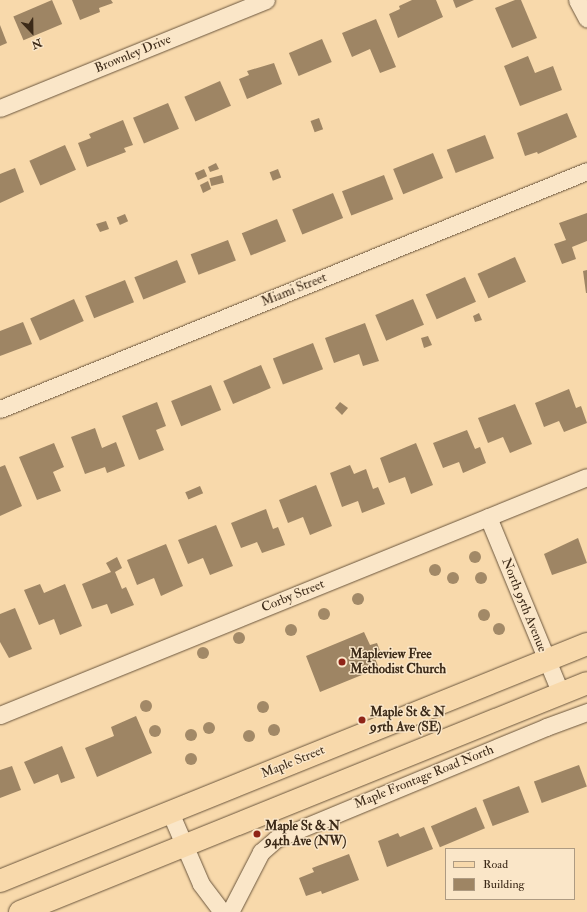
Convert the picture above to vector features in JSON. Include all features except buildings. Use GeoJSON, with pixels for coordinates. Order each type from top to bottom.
{"type":"FeatureCollection","features":[{"type":"Feature","properties":{"kind":"main road","name":"Maple Street"},"geometry":{"type":"LineString","coordinates":[[0,881],[587,644]]}},
{"type":"Feature","properties":{"kind":"main road"},"geometry":{"type":"LineString","coordinates":[[20,912],[587,683]]}},
{"type":"Feature","properties":{"kind":"street","name":"Brownley Drive"},"geometry":{"type":"LineString","coordinates":[[0,108],[266,0]]}},
{"type":"Feature","properties":{"kind":"street"},"geometry":{"type":"LineString","coordinates":[[577,0],[587,19]]}},
{"type":"Feature","properties":{"kind":"street","name":"Miami Street"},"geometry":{"type":"LineString","coordinates":[[0,409],[587,172]]}},
{"type":"Feature","properties":{"kind":"street","name":"Corby Street"},"geometry":{"type":"LineString","coordinates":[[0,715],[587,477]]}},
{"type":"Feature","properties":{"kind":"street","name":"North 95th Avenue"},"geometry":{"type":"LineString","coordinates":[[488,517],[561,694]]}},
{"type":"Feature","properties":{"kind":"street","name":"Maple Frontage Road North"},"geometry":{"type":"LineString","coordinates":[[230,912],[258,857],[276,839],[538,730],[587,712]]}},
{"type":"Feature","properties":{"kind":"street"},"geometry":{"type":"LineString","coordinates":[[170,812],[201,884],[222,912]]}},
{"type":"Feature","properties":{"kind":"place","name":"Mapleview Free Methodist Church"},"geometry":{"type":"Point","coordinates":[342,662]}},
{"type":"Feature","properties":{"kind":"place","name":"Maple St & N 95th Ave (SE)"},"geometry":{"type":"Point","coordinates":[362,720]}},
{"type":"Feature","properties":{"kind":"place","name":"Maple St & N 94th Ave (NW)"},"geometry":{"type":"Point","coordinates":[257,834]}}]}
